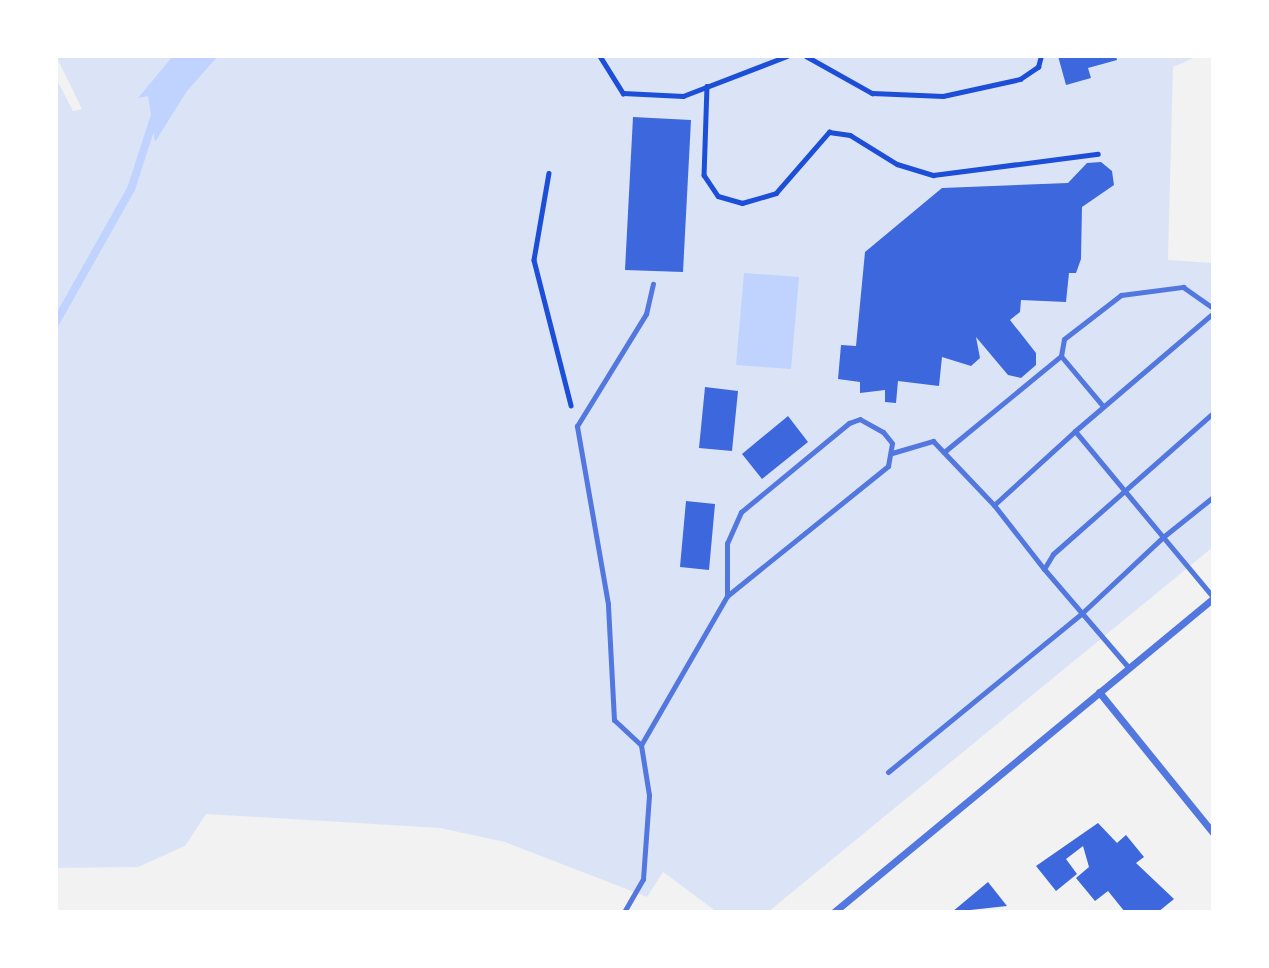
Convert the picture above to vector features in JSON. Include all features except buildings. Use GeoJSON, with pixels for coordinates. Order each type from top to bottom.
{"type":"FeatureCollection","features":[{"type":"Feature","properties":{"kind":"street"},"geometry":{"type":"LineString","coordinates":[[834,912],[1213,597]]}},
{"type":"Feature","properties":{"kind":"street"},"geometry":{"type":"LineString","coordinates":[[1099,692],[1213,833]]}},
{"type":"Feature","properties":{"kind":"lane"},"geometry":{"type":"LineString","coordinates":[[624,912],[643,879],[649,795],[641,745],[614,720],[608,604],[577,426],[646,314],[653,284]]}},
{"type":"Feature","properties":{"kind":"lane"},"geometry":{"type":"LineString","coordinates":[[944,452],[1061,356],[1064,340],[1121,295],[1184,287],[1213,310],[995,505]]}},
{"type":"Feature","properties":{"kind":"lane"},"geometry":{"type":"LineString","coordinates":[[1061,356],[1103,406]]}},
{"type":"Feature","properties":{"kind":"lane"},"geometry":{"type":"LineString","coordinates":[[1044,569],[1053,554],[1213,413]]}},
{"type":"Feature","properties":{"kind":"lane"},"geometry":{"type":"LineString","coordinates":[[641,745],[726,596],[888,466],[892,453],[883,432],[860,419],[849,423],[741,512],[727,543],[726,596]]}},
{"type":"Feature","properties":{"kind":"lane"},"geometry":{"type":"LineString","coordinates":[[1075,431],[1213,597]]}},
{"type":"Feature","properties":{"kind":"lane"},"geometry":{"type":"LineString","coordinates":[[892,453],[933,441],[995,505],[1044,569],[1129,668]]}},
{"type":"Feature","properties":{"kind":"lane"},"geometry":{"type":"LineString","coordinates":[[888,772],[1082,614],[1163,537],[1213,498]]}},
{"type":"Feature","properties":{"kind":"path"},"geometry":{"type":"LineString","coordinates":[[600,56],[623,93],[683,96],[787,56]]}},
{"type":"Feature","properties":{"kind":"path"},"geometry":{"type":"LineString","coordinates":[[806,56],[872,93],[943,96],[1020,79],[1038,67],[1041,56]]}},
{"type":"Feature","properties":{"kind":"path"},"geometry":{"type":"LineString","coordinates":[[707,86],[704,175],[719,196],[742,204],[776,193],[829,132],[850,135],[897,164],[933,175],[1098,154]]}},
{"type":"Feature","properties":{"kind":"path"},"geometry":{"type":"LineString","coordinates":[[549,173],[534,260],[577,426]]}},
{"type":"Feature","properties":{"kind":"shaded area"},"geometry":{"type":"Polygon","coordinates":[[[56,56],[1198,56],[1173,67],[1168,260],[1213,263],[1213,547],[768,912],[717,912],[663,872],[647,897],[505,842],[440,828],[206,814],[185,846],[138,867],[56,868],[56,78],[73,111],[82,109],[56,56]]]}},
{"type":"Feature","properties":{"kind":"water"},"geometry":{"type":"Polygon","coordinates":[[[173,56],[218,56],[187,91],[155,142],[148,96],[138,98],[173,56]]]}},
{"type":"Feature","properties":{"kind":"water"},"geometry":{"type":"Polygon","coordinates":[[[744,273],[799,277],[791,369],[736,365],[744,273]]]}},
{"type":"Feature","properties":{"kind":"waterway"},"geometry":{"type":"LineString","coordinates":[[56,322],[131,189],[156,112]]}}]}
